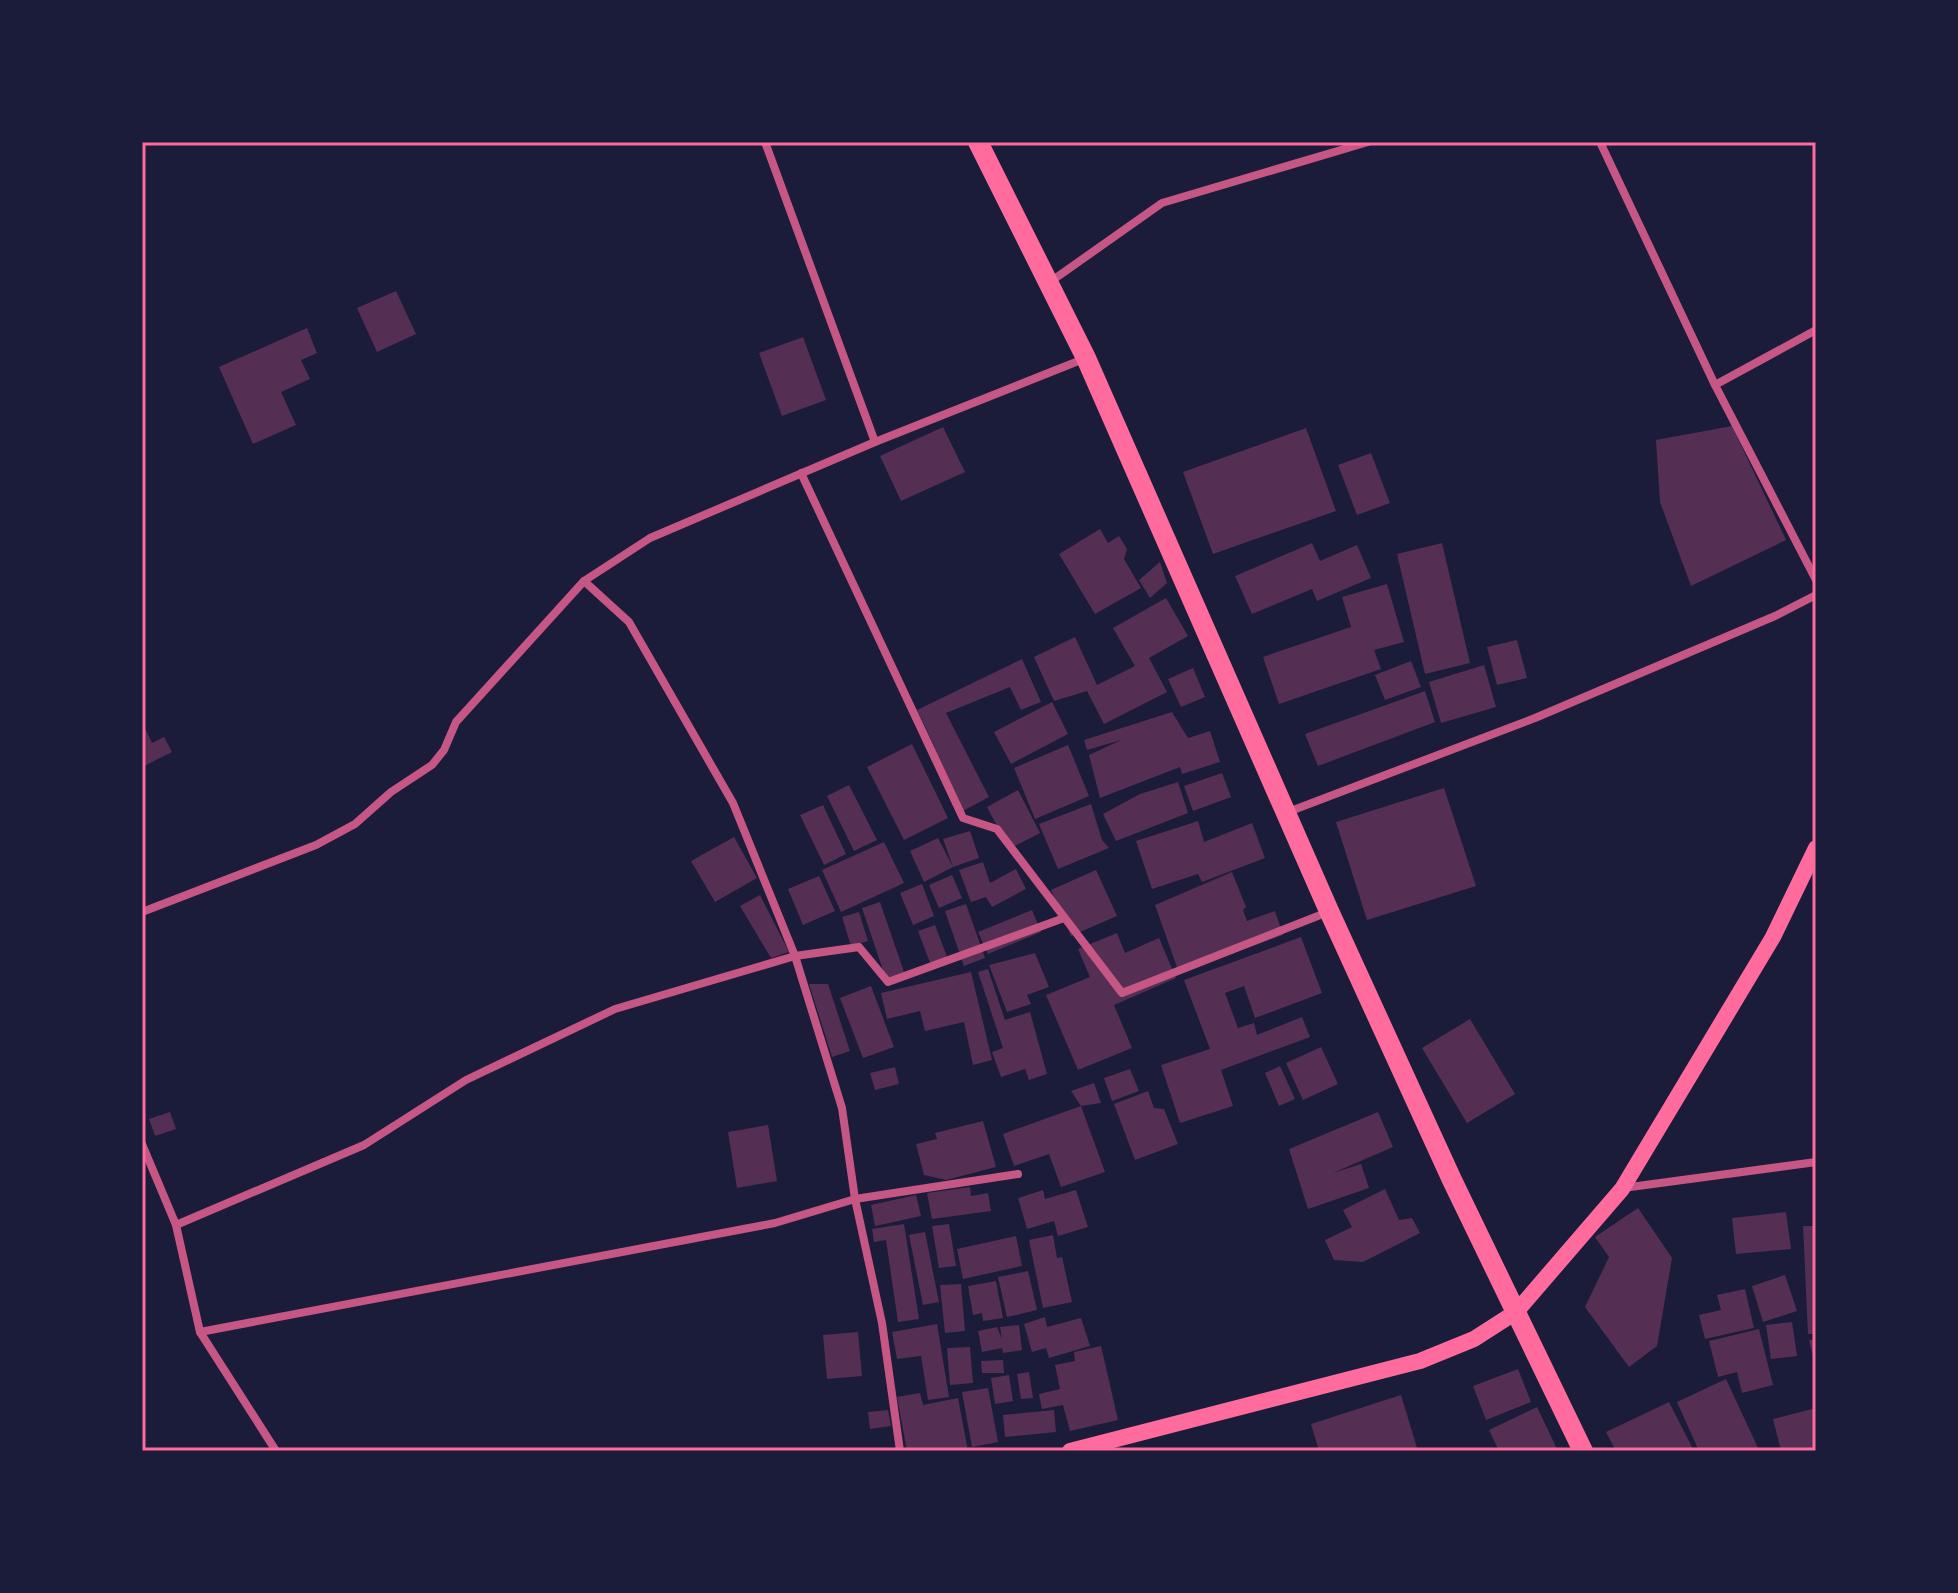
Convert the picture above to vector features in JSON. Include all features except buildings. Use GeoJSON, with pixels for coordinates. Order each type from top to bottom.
{"type":"FeatureCollection","features":[{"type":"Feature","properties":{"kind":"main road"},"geometry":{"type":"LineString","coordinates":[[978,142],[1086,358],[1329,911],[1583,1451]]}},
{"type":"Feature","properties":{"kind":"main road"},"geometry":{"type":"LineString","coordinates":[[1070,1451],[1420,1361],[1474,1339],[1516,1312],[1622,1189],[1773,937],[1816,848]]}},
{"type":"Feature","properties":{"kind":"street"},"geometry":{"type":"LineString","coordinates":[[765,142],[875,442]]}},
{"type":"Feature","properties":{"kind":"street"},"geometry":{"type":"LineString","coordinates":[[1049,282],[1162,203],[1368,142]]}},
{"type":"Feature","properties":{"kind":"street"},"geometry":{"type":"LineString","coordinates":[[1600,142],[1715,385],[1816,580]]}},
{"type":"Feature","properties":{"kind":"street"},"geometry":{"type":"LineString","coordinates":[[1715,385],[1816,330]]}},
{"type":"Feature","properties":{"kind":"street"},"geometry":{"type":"LineString","coordinates":[[142,912],[316,845],[355,824],[391,792],[432,765],[444,750],[456,722],[584,581],[650,538],[875,442],[1086,358]]}},
{"type":"Feature","properties":{"kind":"street"},"geometry":{"type":"LineString","coordinates":[[801,473],[963,818],[997,829],[1122,993],[1329,911]]}},
{"type":"Feature","properties":{"kind":"street"},"geometry":{"type":"LineString","coordinates":[[584,581],[629,622],[733,803],[795,956],[842,1108],[855,1199],[882,1323],[900,1451]]}},
{"type":"Feature","properties":{"kind":"street"},"geometry":{"type":"LineString","coordinates":[[1285,814],[1535,718],[1775,616],[1816,595]]}},
{"type":"Feature","properties":{"kind":"street"},"geometry":{"type":"LineString","coordinates":[[176,1225],[364,1145],[466,1080],[615,1009],[795,956],[859,947],[888,982],[1064,918]]}},
{"type":"Feature","properties":{"kind":"street"},"geometry":{"type":"LineString","coordinates":[[142,1144],[176,1225],[200,1332],[276,1451]]}},
{"type":"Feature","properties":{"kind":"street"},"geometry":{"type":"LineString","coordinates":[[1622,1189],[1816,1162]]}},
{"type":"Feature","properties":{"kind":"street"},"geometry":{"type":"LineString","coordinates":[[200,1332],[775,1223],[855,1199],[1018,1174]]}}]}
